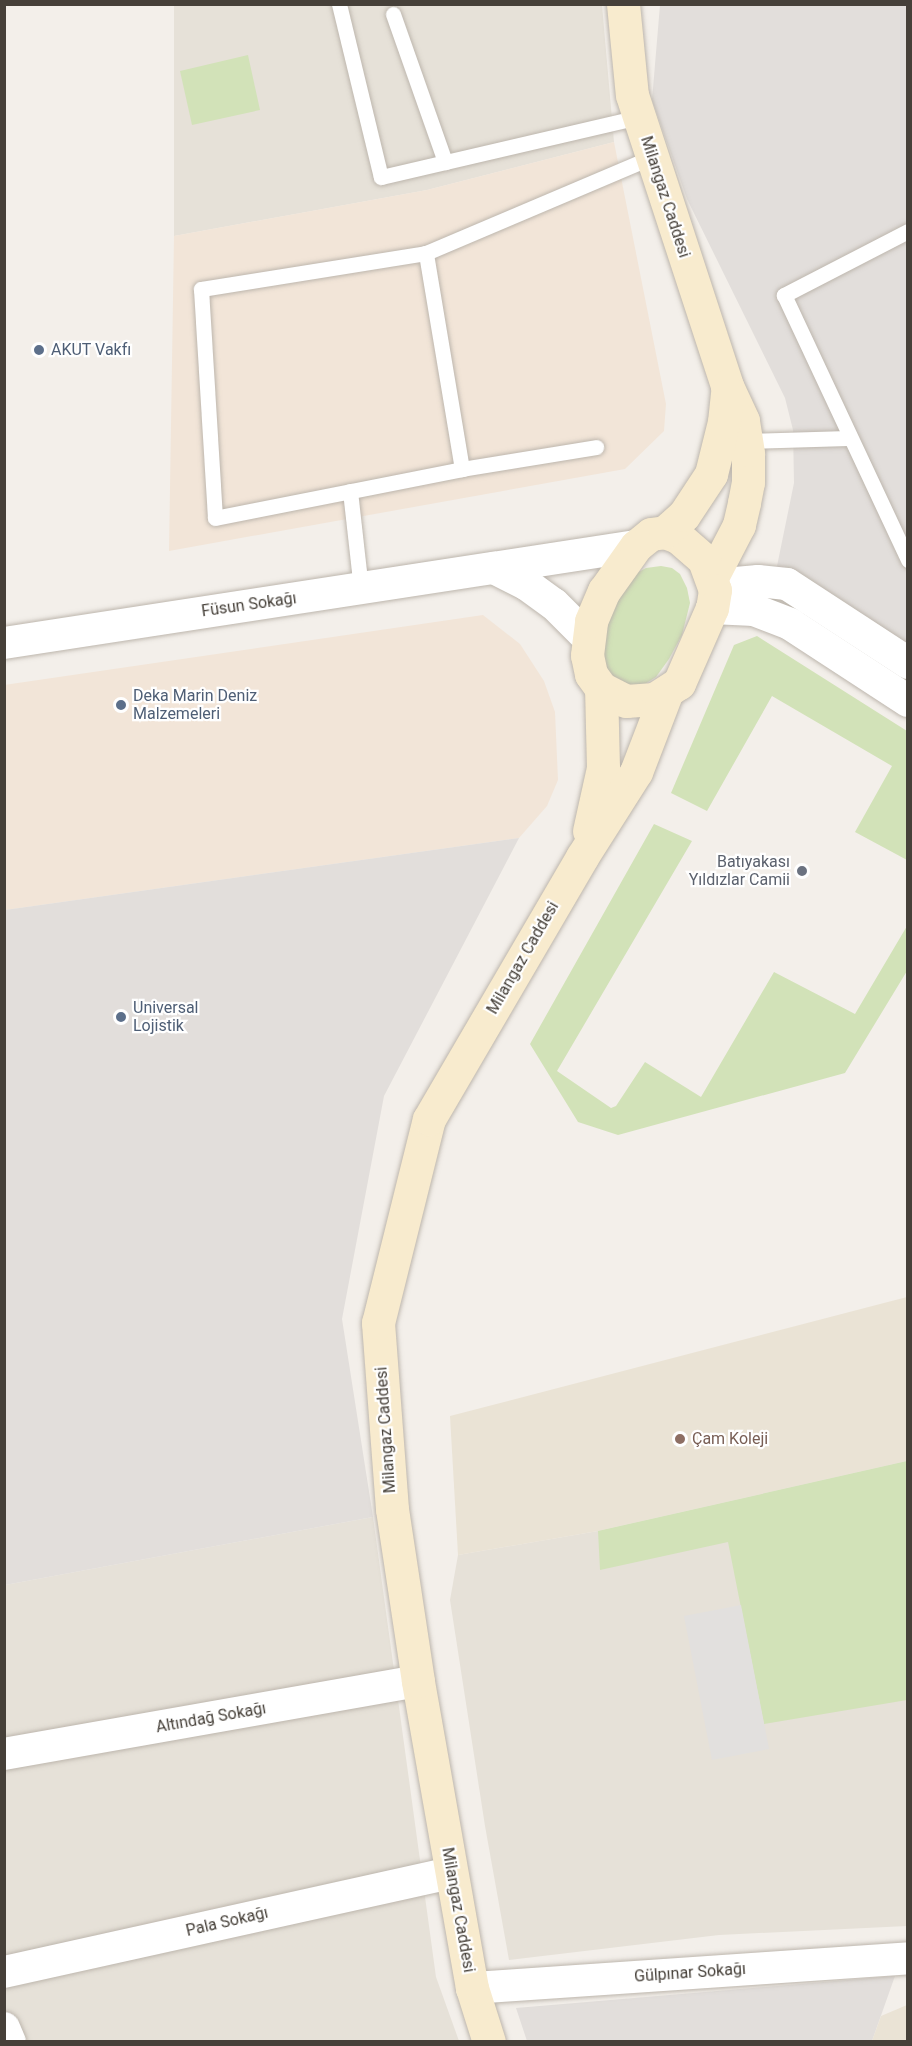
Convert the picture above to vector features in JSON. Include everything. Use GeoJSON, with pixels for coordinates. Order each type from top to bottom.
{"type":"FeatureCollection","features":[{"type":"Feature","properties":{"kind":"street","name":"Milangaz Caddesi"},"geometry":{"type":"LineString","coordinates":[[623,4],[632,94],[727,386],[743,421],[748,482],[739,525],[713,590]]}},
{"type":"Feature","properties":{"kind":"street","name":"Milangaz Caddesi"},"geometry":{"type":"LineString","coordinates":[[650,539],[684,515],[711,474],[724,422],[727,386]]}},
{"type":"Feature","properties":{"kind":"street","name":"Füsun Sokağı"},"geometry":{"type":"LineString","coordinates":[[4,643],[494,568],[650,539]]}},
{"type":"Feature","properties":{"kind":"street"},"geometry":{"type":"LineString","coordinates":[[650,539],[692,547],[704,560],[713,590],[679,683],[666,694],[654,699],[626,700],[601,688],[591,674],[587,656],[591,621],[604,591],[650,539]]}},
{"type":"Feature","properties":{"kind":"street"},"geometry":{"type":"LineString","coordinates":[[494,568],[526,584],[554,604],[588,638]]}},
{"type":"Feature","properties":{"kind":"street"},"geometry":{"type":"LineString","coordinates":[[713,590],[758,581],[787,584],[908,663]]}},
{"type":"Feature","properties":{"kind":"street"},"geometry":{"type":"LineString","coordinates":[[713,590],[753,610],[790,624],[908,701]]}},
{"type":"Feature","properties":{"kind":"street","name":"Milangaz Caddesi"},"geometry":{"type":"LineString","coordinates":[[582,857],[595,811],[603,768],[601,688]]}},
{"type":"Feature","properties":{"kind":"street","name":"Milangaz Caddesi"},"geometry":{"type":"LineString","coordinates":[[489,2042],[471,1988],[418,1681],[392,1509],[378,1323],[429,1119],[582,857],[636,772],[666,694]]}},
{"type":"Feature","properties":{"kind":"street","name":"Altındağ Sokağı"},"geometry":{"type":"LineString","coordinates":[[4,1754],[418,1681]]}},
{"type":"Feature","properties":{"kind":"street","name":"Pala Sokağı"},"geometry":{"type":"LineString","coordinates":[[4,1972],[450,1873]]}},
{"type":"Feature","properties":{"kind":"street","name":"Gülpınar Sokağı"},"geometry":{"type":"LineString","coordinates":[[471,1988],[908,1958]]}},
{"type":"Feature","properties":{"kind":"street"},"geometry":{"type":"LineString","coordinates":[[4,2028],[10,2042]]}},
{"type":"Feature","properties":{"kind":"lane"},"geometry":{"type":"LineString","coordinates":[[339,4],[381,177],[639,117]]}},
{"type":"Feature","properties":{"kind":"lane"},"geometry":{"type":"LineString","coordinates":[[393,14],[445,162]]}},
{"type":"Feature","properties":{"kind":"lane"},"geometry":{"type":"LineString","coordinates":[[596,447],[462,469],[215,518],[201,289],[426,253],[652,157]]}},
{"type":"Feature","properties":{"kind":"lane"},"geometry":{"type":"LineString","coordinates":[[908,231],[784,295],[908,560]]}},
{"type":"Feature","properties":{"kind":"lane"},"geometry":{"type":"LineString","coordinates":[[426,253],[462,469]]}},
{"type":"Feature","properties":{"kind":"lane"},"geometry":{"type":"LineString","coordinates":[[746,441],[849,438]]}},
{"type":"Feature","properties":{"kind":"lane"},"geometry":{"type":"LineString","coordinates":[[350,491],[361,589]]}},
{"type":"Feature","properties":{"kind":"shaded area"},"geometry":{"type":"Polygon","coordinates":[[[174,5],[602,5],[614,142],[427,190],[174,236],[174,5]]]}},
{"type":"Feature","properties":{"kind":"shaded area"},"geometry":{"type":"Polygon","coordinates":[[[660,5],[907,5],[907,654],[776,571],[794,483],[793,430],[785,398],[687,199],[652,100],[660,5]]]}},
{"type":"Feature","properties":{"kind":"shaded area"},"geometry":{"type":"Polygon","coordinates":[[[614,142],[666,404],[664,431],[625,469],[169,551],[174,236],[427,190],[614,142]]]}},
{"type":"Feature","properties":{"kind":"shaded area"},"geometry":{"type":"Polygon","coordinates":[[[483,615],[520,644],[544,681],[555,712],[558,780],[547,806],[519,838],[5,910],[4,685],[483,615]]]}},
{"type":"Feature","properties":{"kind":"shaded area"},"geometry":{"type":"Polygon","coordinates":[[[519,838],[384,1096],[342,1319],[373,1517],[5,1585],[5,910],[519,838]]]}},
{"type":"Feature","properties":{"kind":"shaded area","name":"Çam Koleji"},"geometry":{"type":"Polygon","coordinates":[[[907,1297],[907,1461],[598,1531],[458,1555],[450,1416],[907,1297]]]}},
{"type":"Feature","properties":{"kind":"shaded area"},"geometry":{"type":"Polygon","coordinates":[[[907,1461],[907,1926],[719,1935],[509,1960],[485,1826],[450,1600],[458,1555],[598,1531],[907,1461]]]}},
{"type":"Feature","properties":{"kind":"shaded area"},"geometry":{"type":"Polygon","coordinates":[[[373,1517],[436,1977],[459,2041],[5,2042],[5,1585],[373,1517]]]}},
{"type":"Feature","properties":{"kind":"shaded area"},"geometry":{"type":"Polygon","coordinates":[[[741,1605],[769,1749],[712,1760],[684,1616],[741,1605]]]}},
{"type":"Feature","properties":{"kind":"shaded area"},"geometry":{"type":"Polygon","coordinates":[[[895,1976],[872,2041],[527,2041],[516,2008],[895,1976]]]}},
{"type":"Feature","properties":{"kind":"shaded area"},"geometry":{"type":"Polygon","coordinates":[[[907,2005],[907,2041],[872,2041],[881,2016],[907,2005]]]}},
{"type":"Feature","properties":{"kind":"green space"},"geometry":{"type":"Polygon","coordinates":[[[248,55],[260,110],[192,125],[180,71],[248,55]]]}},
{"type":"Feature","properties":{"kind":"green space"},"geometry":{"type":"Polygon","coordinates":[[[661,566],[672,568],[680,574],[687,588],[690,603],[682,635],[656,677],[640,687],[610,681],[599,655],[606,618],[635,574],[646,568],[661,566]]]}},
{"type":"Feature","properties":{"kind":"green space"},"geometry":{"type":"Polygon","coordinates":[[[757,636],[907,731],[907,860],[855,832],[892,766],[772,696],[707,811],[671,793],[734,645],[757,636]]]}},
{"type":"Feature","properties":{"kind":"green space"},"geometry":{"type":"Polygon","coordinates":[[[654,824],[692,841],[557,1071],[611,1108],[616,1106],[645,1062],[701,1097],[774,972],[855,1014],[907,926],[907,971],[845,1073],[618,1135],[578,1122],[530,1044],[654,824]]]}},
{"type":"Feature","properties":{"kind":"green space"},"geometry":{"type":"Polygon","coordinates":[[[907,1461],[907,1700],[764,1724],[728,1542],[600,1570],[598,1531],[907,1461]]]}},
{"type":"Feature","properties":{"kind":"place","name":"AKUT Vakfı"},"geometry":{"type":"Point","coordinates":[39,350]}},
{"type":"Feature","properties":{"kind":"place","name":"Deka Marin Deniz Malzemeleri"},"geometry":{"type":"Point","coordinates":[121,705]}},
{"type":"Feature","properties":{"kind":"place","name":"Batıyakası Yıldızlar Camii"},"geometry":{"type":"Point","coordinates":[802,871]}},
{"type":"Feature","properties":{"kind":"place","name":"Universal Lojistik"},"geometry":{"type":"Point","coordinates":[121,1017]}},
{"type":"Feature","properties":{"kind":"place","name":"Çam Koleji"},"geometry":{"type":"Point","coordinates":[680,1439]}}]}
